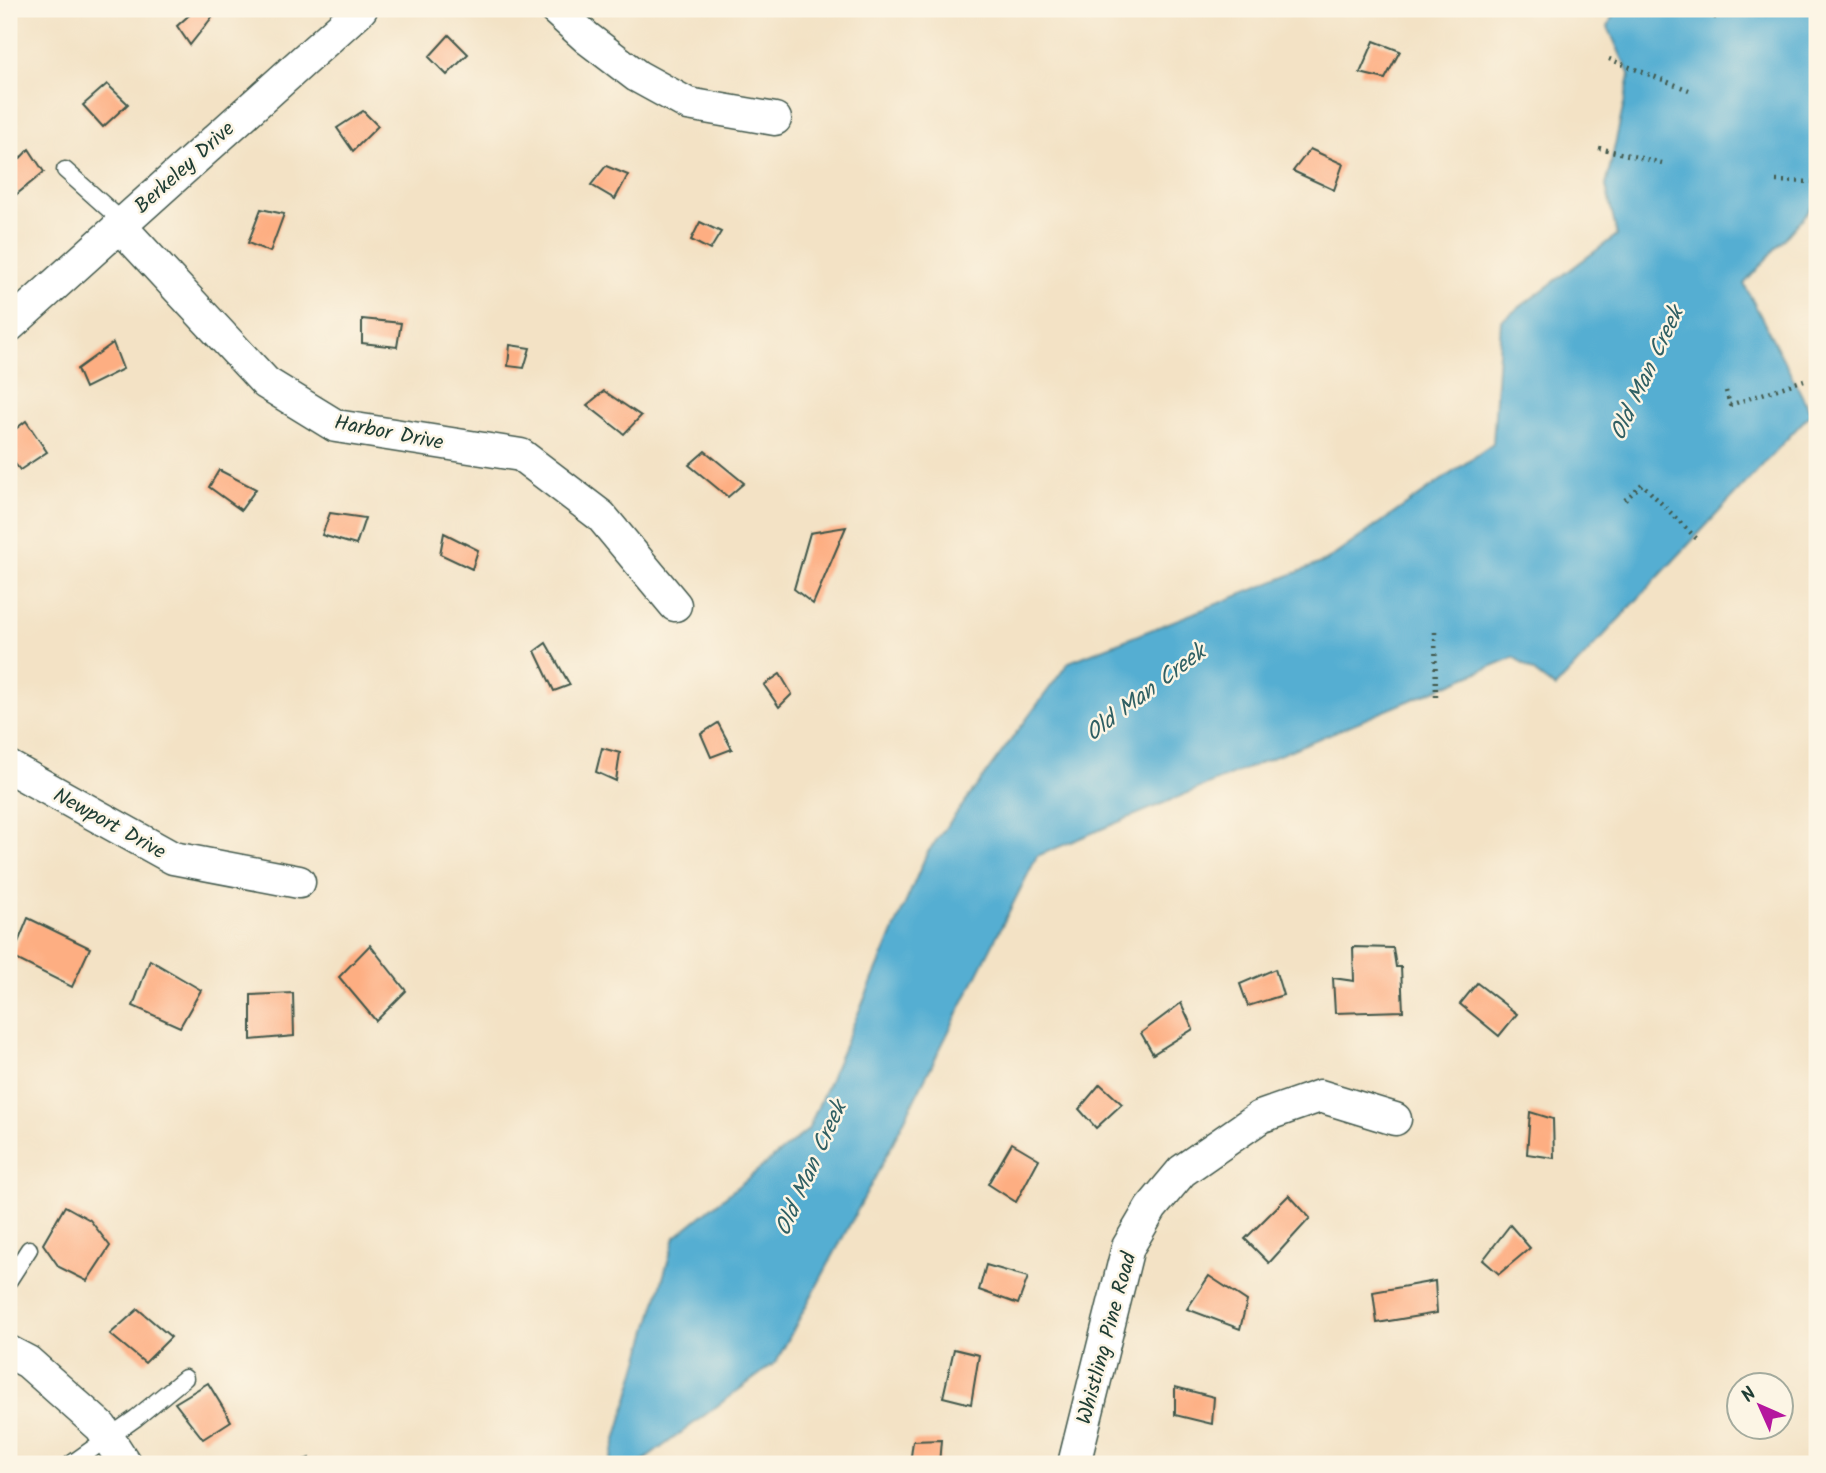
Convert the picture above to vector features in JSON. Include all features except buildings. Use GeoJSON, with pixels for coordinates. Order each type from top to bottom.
{"type":"FeatureCollection","features":[{"type":"Feature","properties":{"kind":"street","name":"Berkeley Drive"},"geometry":{"type":"LineString","coordinates":[[9,326],[361,9]]}},
{"type":"Feature","properties":{"kind":"street"},"geometry":{"type":"LineString","coordinates":[[555,9],[637,76],[688,104],[775,119]]}},
{"type":"Feature","properties":{"kind":"street","name":"Harbor Drive"},"geometry":{"type":"LineString","coordinates":[[121,223],[266,383],[336,426],[521,455],[601,516],[675,605]]}},
{"type":"Feature","properties":{"kind":"street","name":"Newport Drive"},"geometry":{"type":"LineString","coordinates":[[9,767],[173,858],[299,882]]}},
{"type":"Feature","properties":{"kind":"street","name":"Whistling Pine Road"},"geometry":{"type":"LineString","coordinates":[[1074,1464],[1128,1247],[1151,1208],[1182,1171],[1260,1117],[1320,1096],[1395,1119]]}},
{"type":"Feature","properties":{"kind":"street"},"geometry":{"type":"LineString","coordinates":[[9,1352],[28,1362],[101,1427],[125,1464]]}},
{"type":"Feature","properties":{"kind":"lane"},"geometry":{"type":"LineString","coordinates":[[65,170],[121,223]]}},
{"type":"Feature","properties":{"kind":"lane"},"geometry":{"type":"LineString","coordinates":[[9,1280],[29,1249]]}},
{"type":"Feature","properties":{"kind":"lane"},"geometry":{"type":"LineString","coordinates":[[71,1464],[185,1378]]}},
{"type":"Feature","properties":{"kind":"path"},"geometry":{"type":"LineString","coordinates":[[1695,9],[1717,18]]}},
{"type":"Feature","properties":{"kind":"path"},"geometry":{"type":"LineString","coordinates":[[1609,59],[1689,90]]}},
{"type":"Feature","properties":{"kind":"path"},"geometry":{"type":"LineString","coordinates":[[1599,148],[1662,163]]}},
{"type":"Feature","properties":{"kind":"path"},"geometry":{"type":"LineString","coordinates":[[1776,181],[1817,182]]}},
{"type":"Feature","properties":{"kind":"path"},"geometry":{"type":"LineString","coordinates":[[1726,391],[1730,405],[1804,380]]}},
{"type":"Feature","properties":{"kind":"path"},"geometry":{"type":"LineString","coordinates":[[1625,500],[1642,484],[1699,541]]}},
{"type":"Feature","properties":{"kind":"path"},"geometry":{"type":"LineString","coordinates":[[1435,632],[1436,697]]}},
{"type":"Feature","properties":{"kind":"water","name":"Old Man Creek"},"geometry":{"type":"Polygon","coordinates":[[[1615,9],[1817,9],[1817,202],[1744,284],[1811,413],[1555,688],[1514,657],[1037,856],[879,1170],[776,1362],[639,1464],[609,1464],[675,1237],[808,1130],[927,853],[1069,662],[1326,561],[1493,444],[1501,321],[1617,235],[1606,186],[1630,76],[1608,27],[1615,9]]]}}]}
